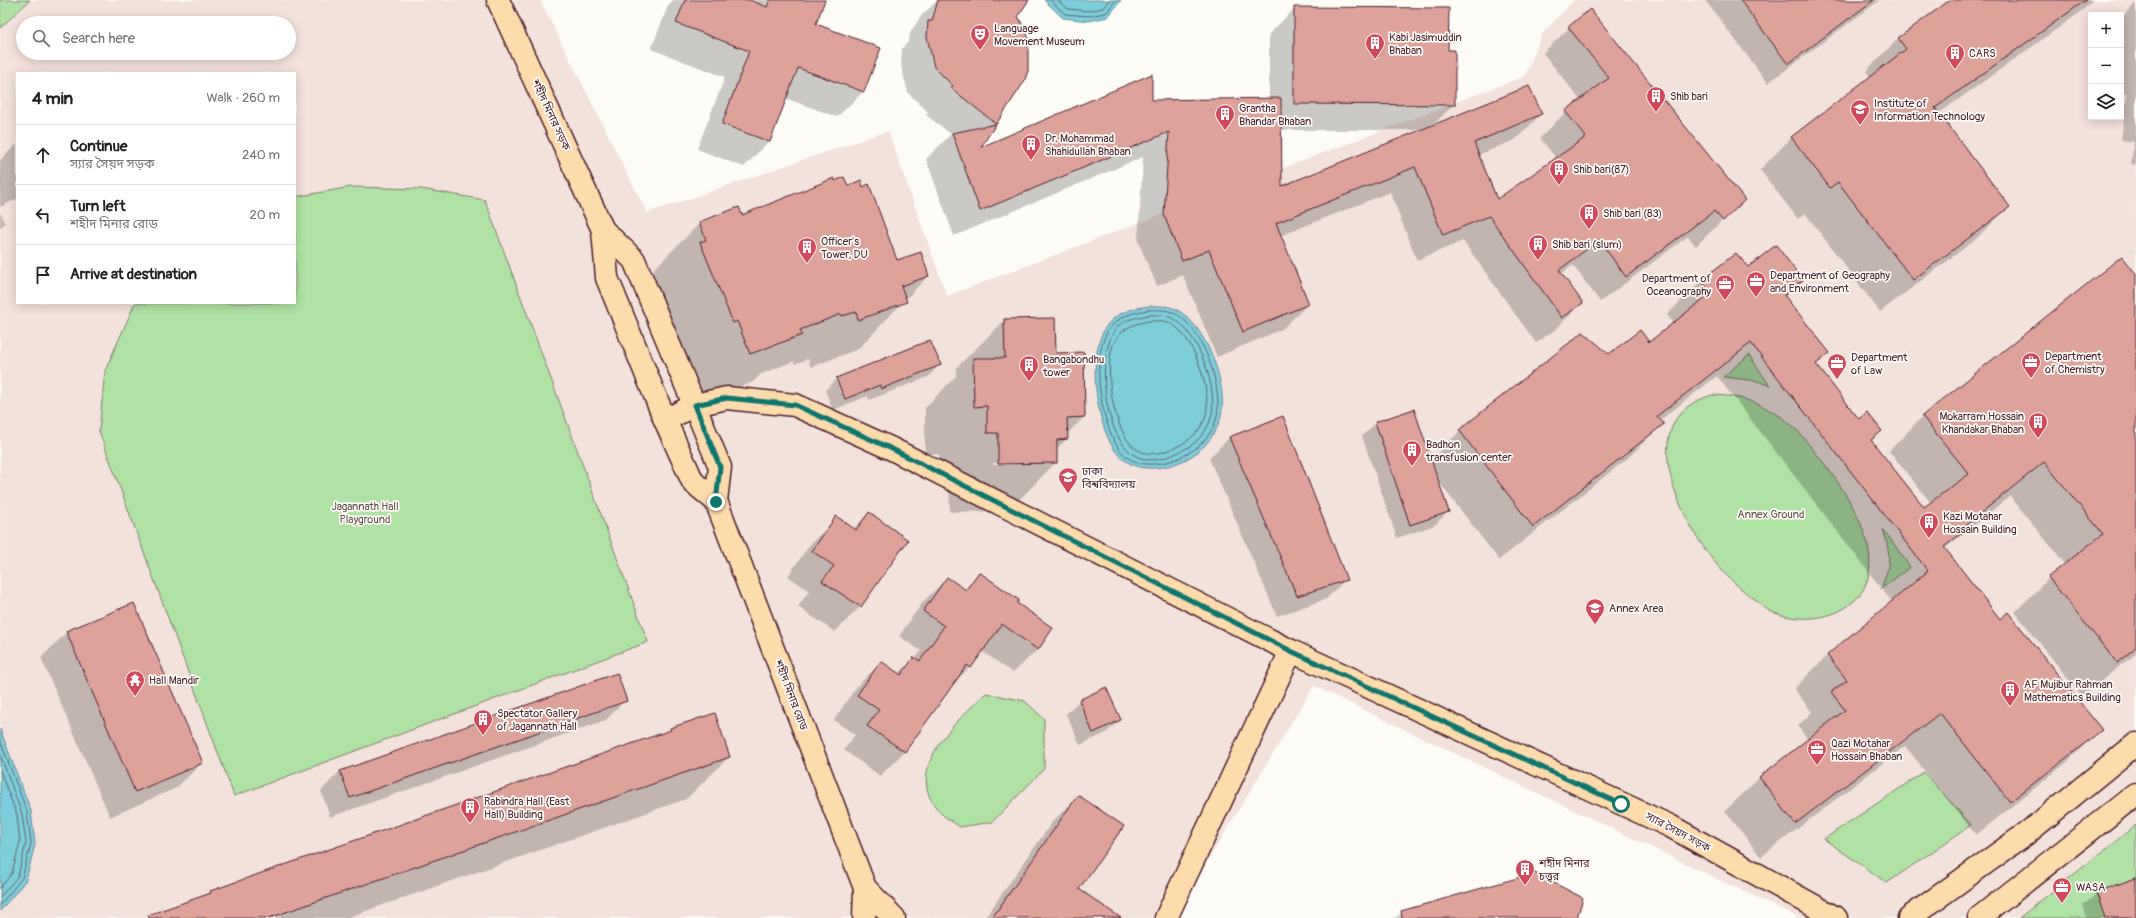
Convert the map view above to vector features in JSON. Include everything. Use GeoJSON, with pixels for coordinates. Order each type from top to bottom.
{"type":"FeatureCollection","features":[{"type":"Feature","properties":{"kind":"main road","name":"শহীদ মিনার সড়ক"},"geometry":{"type":"LineString","coordinates":[[498,0],[603,230],[607,278],[665,420]]}},
{"type":"Feature","properties":{"kind":"main road","name":"শহীদ মিনার সড়ক"},"geometry":{"type":"LineString","coordinates":[[603,230],[634,260],[695,405]]}},
{"type":"Feature","properties":{"kind":"main road","name":"স্যার সৈয়দ সড়ক"},"geometry":{"type":"LineString","coordinates":[[665,420],[695,405],[727,398],[795,405],[892,449],[1291,651],[1670,826],[1836,918]]}},
{"type":"Feature","properties":{"kind":"main road","name":"শহীদ মিনার রোড"},"geometry":{"type":"LineString","coordinates":[[695,405],[720,467],[716,502],[865,888],[894,918]]}},
{"type":"Feature","properties":{"kind":"main road","name":"শহীদ মিনার রোড"},"geometry":{"type":"LineString","coordinates":[[665,420],[693,482],[716,502]]}},
{"type":"Feature","properties":{"kind":"main road"},"geometry":{"type":"LineString","coordinates":[[1166,918],[1291,651]]}},
{"type":"Feature","properties":{"kind":"main road"},"geometry":{"type":"LineString","coordinates":[[1909,918],[2027,833],[2136,744]]}},
{"type":"Feature","properties":{"kind":"main road"},"geometry":{"type":"LineString","coordinates":[[1979,918],[2136,794]]}},
{"type":"Feature","properties":{"kind":"main road","name":"শহীদ মিনার রোড"},"geometry":{"type":"LineString","coordinates":[[864,918],[865,888]]}},
{"type":"Feature","properties":{"kind":"shaded area","name":"ঢাকা বিশ্ববিদ্যালয়"},"geometry":{"type":"Polygon","coordinates":[[[0,0],[540,0],[647,213],[888,131],[947,296],[1525,76],[1542,34],[1574,0],[2136,0],[2136,918],[1799,918],[1314,686],[1173,918],[0,918],[0,0]]]}},
{"type":"Feature","properties":{"kind":"green space"},"geometry":{"type":"Polygon","coordinates":[[[0,0],[30,0],[0,28],[0,0]]]}},
{"type":"Feature","properties":{"kind":"green space","name":"Jagannath Hall Playground"},"geometry":{"type":"Polygon","coordinates":[[[351,187],[421,189],[485,200],[648,642],[234,796],[99,431],[105,371],[135,304],[296,304],[296,197],[351,187]]]}},
{"type":"Feature","properties":{"kind":"green space"},"geometry":{"type":"Polygon","coordinates":[[[1749,355],[1770,386],[1758,381],[1723,377],[1749,355]]]}},
{"type":"Feature","properties":{"kind":"green space","name":"Annex Ground"},"geometry":{"type":"Polygon","coordinates":[[[1712,395],[1741,398],[1766,408],[1783,418],[1793,426],[1830,471],[1842,489],[1862,528],[1868,548],[1870,568],[1865,586],[1853,602],[1844,608],[1835,613],[1814,618],[1793,617],[1770,611],[1744,591],[1728,576],[1713,560],[1692,529],[1675,490],[1669,469],[1668,449],[1670,431],[1679,415],[1686,408],[1694,402],[1712,395]]]}},
{"type":"Feature","properties":{"kind":"green space"},"geometry":{"type":"Polygon","coordinates":[[[1883,529],[1910,567],[1881,589],[1887,572],[1889,559],[1883,529]]]}},
{"type":"Feature","properties":{"kind":"green space"},"geometry":{"type":"Polygon","coordinates":[[[986,693],[1025,701],[1044,719],[1044,769],[992,822],[960,827],[940,812],[929,796],[926,780],[929,763],[937,747],[948,732],[986,693]]]}},
{"type":"Feature","properties":{"kind":"green space"},"geometry":{"type":"Polygon","coordinates":[[[1924,772],[1971,825],[1887,883],[1824,839],[1924,772]]]}},
{"type":"Feature","properties":{"kind":"green space"},"geometry":{"type":"Polygon","coordinates":[[[2136,825],[2136,918],[2019,918],[2136,825]]]}},
{"type":"Feature","properties":{"kind":"water"},"geometry":{"type":"Polygon","coordinates":[[[1044,0],[1121,0],[1108,17],[1089,21],[1063,18],[1044,0]]]}},
{"type":"Feature","properties":{"kind":"water"},"geometry":{"type":"Polygon","coordinates":[[[1148,306],[1165,306],[1175,309],[1197,328],[1214,359],[1222,394],[1222,409],[1219,423],[1204,447],[1180,462],[1155,468],[1146,468],[1130,463],[1122,459],[1116,452],[1102,423],[1098,404],[1095,364],[1098,345],[1104,330],[1114,318],[1121,313],[1148,306]]]}},
{"type":"Feature","properties":{"kind":"water"},"geometry":{"type":"Polygon","coordinates":[[[0,729],[31,811],[35,844],[26,880],[0,911],[0,729]]]}},
{"type":"Feature","properties":{"kind":"building"},"geometry":{"type":"Polygon","coordinates":[[[685,0],[750,0],[767,7],[770,0],[825,0],[816,24],[881,48],[864,92],[798,68],[770,142],[722,124],[749,51],[676,23],[685,0]]]}},
{"type":"Feature","properties":{"kind":"building"},"geometry":{"type":"Polygon","coordinates":[[[938,0],[1029,0],[1018,16],[1028,36],[1028,71],[1024,82],[981,147],[1152,74],[1152,100],[1281,98],[1282,186],[1529,86],[1542,114],[1474,143],[1497,199],[1586,137],[1565,111],[1609,78],[1568,27],[1590,9],[1745,200],[1723,221],[1714,211],[1626,277],[1599,240],[1559,270],[1583,303],[1562,318],[1489,216],[1443,235],[1415,167],[1276,223],[1309,304],[1243,332],[1209,250],[1182,261],[1164,215],[1169,132],[980,211],[952,133],[996,124],[951,88],[953,86],[934,67],[927,37],[928,21],[932,21],[938,0]]]}},
{"type":"Feature","properties":{"kind":"building"},"geometry":{"type":"Polygon","coordinates":[[[1740,0],[1874,0],[1788,64],[1740,0]]]}},
{"type":"Feature","properties":{"kind":"building"},"geometry":{"type":"Polygon","coordinates":[[[1950,0],[2086,0],[1935,108],[2010,207],[1913,280],[1838,182],[1830,188],[1791,137],[1906,49],[1898,38],[1950,0]]]}},
{"type":"Feature","properties":{"kind":"building","name":"Kabi Jasimuddin Bhaban"},"geometry":{"type":"Polygon","coordinates":[[[1294,7],[1449,8],[1448,50],[1455,50],[1455,105],[1294,104],[1294,7]]]}},
{"type":"Feature","properties":{"kind":"building","name":"Officer's Tower, DU"},"geometry":{"type":"Polygon","coordinates":[[[844,177],[848,186],[861,180],[863,187],[869,184],[897,260],[921,252],[929,276],[901,286],[907,302],[858,320],[856,312],[842,316],[841,314],[800,330],[802,335],[750,354],[737,321],[733,323],[700,242],[706,240],[699,222],[739,207],[742,215],[834,178],[835,181],[844,177]]]}},
{"type":"Feature","properties":{"kind":"building"},"geometry":{"type":"Polygon","coordinates":[[[1776,245],[1803,280],[1784,295],[1830,353],[1816,364],[1859,419],[1867,412],[1882,431],[1871,440],[1924,507],[1969,474],[1922,416],[2122,256],[2136,274],[2136,647],[2117,663],[2048,577],[2103,534],[2044,462],[1961,529],[1963,532],[1944,547],[2000,619],[2008,612],[2102,730],[2010,802],[1940,713],[1795,824],[1759,777],[1845,710],[1831,692],[1847,680],[1827,655],[1928,571],[1751,343],[1657,416],[1664,424],[1533,527],[1459,430],[1583,332],[1609,354],[1640,330],[1649,342],[1711,293],[1701,280],[1736,253],[1748,267],[1776,245]]]}},
{"type":"Feature","properties":{"kind":"building","name":"Bangabondhu tower"},"geometry":{"type":"Polygon","coordinates":[[[1055,318],[1056,353],[1084,352],[1085,417],[1067,418],[1068,439],[1057,440],[1057,463],[998,464],[998,433],[987,433],[987,406],[974,407],[973,358],[1005,358],[1004,319],[1055,318]]]}},
{"type":"Feature","properties":{"kind":"building"},"geometry":{"type":"Polygon","coordinates":[[[930,340],[941,365],[881,389],[880,385],[845,399],[836,378],[930,340]]]}},
{"type":"Feature","properties":{"kind":"building","name":"Badhon transfusion center"},"geometry":{"type":"Polygon","coordinates":[[[1414,409],[1449,512],[1410,525],[1375,422],[1414,409]]]}},
{"type":"Feature","properties":{"kind":"building"},"geometry":{"type":"Polygon","coordinates":[[[1283,416],[1347,580],[1297,596],[1229,437],[1283,416]]]}},
{"type":"Feature","properties":{"kind":"building"},"geometry":{"type":"Polygon","coordinates":[[[869,512],[908,540],[861,607],[822,581],[834,566],[812,551],[836,516],[856,530],[869,512]]]}},
{"type":"Feature","properties":{"kind":"building"},"geometry":{"type":"Polygon","coordinates":[[[979,572],[1019,600],[1017,603],[1053,628],[1038,650],[1002,624],[971,668],[967,665],[905,752],[867,726],[879,710],[857,695],[881,661],[901,675],[914,657],[920,661],[944,626],[923,611],[947,577],[966,590],[979,572]]]}},
{"type":"Feature","properties":{"kind":"building","name":"Hall Mandir"},"geometry":{"type":"Polygon","coordinates":[[[134,603],[203,763],[135,792],[66,631],[134,603]]]}},
{"type":"Feature","properties":{"kind":"building","name":"Spectator Gallery of Jagannath Hall"},"geometry":{"type":"Polygon","coordinates":[[[617,673],[627,701],[350,798],[340,771],[617,673]]]}},
{"type":"Feature","properties":{"kind":"building"},"geometry":{"type":"Polygon","coordinates":[[[1106,687],[1121,720],[1093,733],[1079,700],[1106,687]]]}},
{"type":"Feature","properties":{"kind":"building","name":"Rabindra Hall (East Hall) Building"},"geometry":{"type":"Polygon","coordinates":[[[715,713],[730,757],[269,918],[149,918],[148,915],[211,893],[210,891],[671,730],[670,728],[715,713]]]}},
{"type":"Feature","properties":{"kind":"building"},"geometry":{"type":"Polygon","coordinates":[[[1078,795],[1124,826],[1079,889],[1121,918],[992,918],[1078,795]]]}},
{"type":"Feature","properties":{"kind":"building","name":"শহীদ মিনার চত্ত্বর"},"geometry":{"type":"Polygon","coordinates":[[[1535,873],[1583,898],[1577,918],[1402,918],[1401,911],[1535,873]]]}},
{"type":"Feature","properties":{"kind":"building"},"geometry":{"type":"Polygon","coordinates":[[[2136,878],[2136,918],[2105,918],[2096,892],[2136,878]]]}},
{"type":"Feature","properties":{"kind":"place","name":"Language Movement Museum"},"geometry":{"type":"Point","coordinates":[980,51]}},
{"type":"Feature","properties":{"kind":"place","name":"Kabi Jasimuddin Bhaban"},"geometry":{"type":"Point","coordinates":[1375,60]}},
{"type":"Feature","properties":{"kind":"place","name":"CARS"},"geometry":{"type":"Point","coordinates":[1955,70]}},
{"type":"Feature","properties":{"kind":"place","name":"Shib bari"},"geometry":{"type":"Point","coordinates":[1656,113]}},
{"type":"Feature","properties":{"kind":"place","name":"Institute of Information Technology"},"geometry":{"type":"Point","coordinates":[1860,126]}},
{"type":"Feature","properties":{"kind":"place","name":"Grantha Bhandar Bhaban"},"geometry":{"type":"Point","coordinates":[1225,131]}},
{"type":"Feature","properties":{"kind":"place","name":"Dr. Mohammad Shahidullah Bhaban"},"geometry":{"type":"Point","coordinates":[1031,161]}},
{"type":"Feature","properties":{"kind":"place","name":"Shib bari(87)"},"geometry":{"type":"Point","coordinates":[1559,186]}},
{"type":"Feature","properties":{"kind":"place","name":"Shib bari (83)"},"geometry":{"type":"Point","coordinates":[1589,230]}},
{"type":"Feature","properties":{"kind":"place","name":"Shib bari (slum)"},"geometry":{"type":"Point","coordinates":[1538,261]}},
{"type":"Feature","properties":{"kind":"place","name":"Officer's Tower, DU"},"geometry":{"type":"Point","coordinates":[807,264]}},
{"type":"Feature","properties":{"kind":"place","name":"Department of Geography and Environment"},"geometry":{"type":"Point","coordinates":[1756,298]}},
{"type":"Feature","properties":{"kind":"place","name":"Department of Oceanography"},"geometry":{"type":"Point","coordinates":[1725,301]}},
{"type":"Feature","properties":{"kind":"place","name":"Department of Chemistry"},"geometry":{"type":"Point","coordinates":[2031,379]}},
{"type":"Feature","properties":{"kind":"place","name":"Department of Law"},"geometry":{"type":"Point","coordinates":[1837,380]}},
{"type":"Feature","properties":{"kind":"place","name":"Bangabondhu tower"},"geometry":{"type":"Point","coordinates":[1029,382]}},
{"type":"Feature","properties":{"kind":"place","name":"Mokarram Hossain Khandakar Bhaban"},"geometry":{"type":"Point","coordinates":[2038,439]}},
{"type":"Feature","properties":{"kind":"place","name":"Badhon transfusion center"},"geometry":{"type":"Point","coordinates":[1412,467]}},
{"type":"Feature","properties":{"kind":"place","name":"ঢাকা বিশ্ববিদ্যালয়"},"geometry":{"type":"Point","coordinates":[1068,494]}},
{"type":"Feature","properties":{"kind":"place","name":"Kazi Motahar Hossain Building"},"geometry":{"type":"Point","coordinates":[1929,539]}},
{"type":"Feature","properties":{"kind":"place","name":"Annex Area"},"geometry":{"type":"Point","coordinates":[1595,625]}},
{"type":"Feature","properties":{"kind":"place","name":"Hall Mandir"},"geometry":{"type":"Point","coordinates":[135,697]}},
{"type":"Feature","properties":{"kind":"place","name":"AF Mujibur Rahman Mathematics Building"},"geometry":{"type":"Point","coordinates":[2010,707]}},
{"type":"Feature","properties":{"kind":"place","name":"Spectator Gallery of Jagannath Hall"},"geometry":{"type":"Point","coordinates":[483,736]}},
{"type":"Feature","properties":{"kind":"place","name":"Qazi Motahar Hossain Bhaban"},"geometry":{"type":"Point","coordinates":[1817,766]}},
{"type":"Feature","properties":{"kind":"place","name":"Rabindra Hall (East Hall) Building"},"geometry":{"type":"Point","coordinates":[470,824]}},
{"type":"Feature","properties":{"kind":"place","name":"শহীদ মিনার চত্ত্বর"},"geometry":{"type":"Point","coordinates":[1525,886]}},
{"type":"Feature","properties":{"kind":"place","name":"WASA"},"geometry":{"type":"Point","coordinates":[2062,904]}},
{"type":"Feature","properties":{"kind":"route"},"geometry":{"type":"LineString","coordinates":[[716,502],[720,467],[695,405],[727,398],[795,405],[892,449],[1291,651],[1621,804]]}}]}
